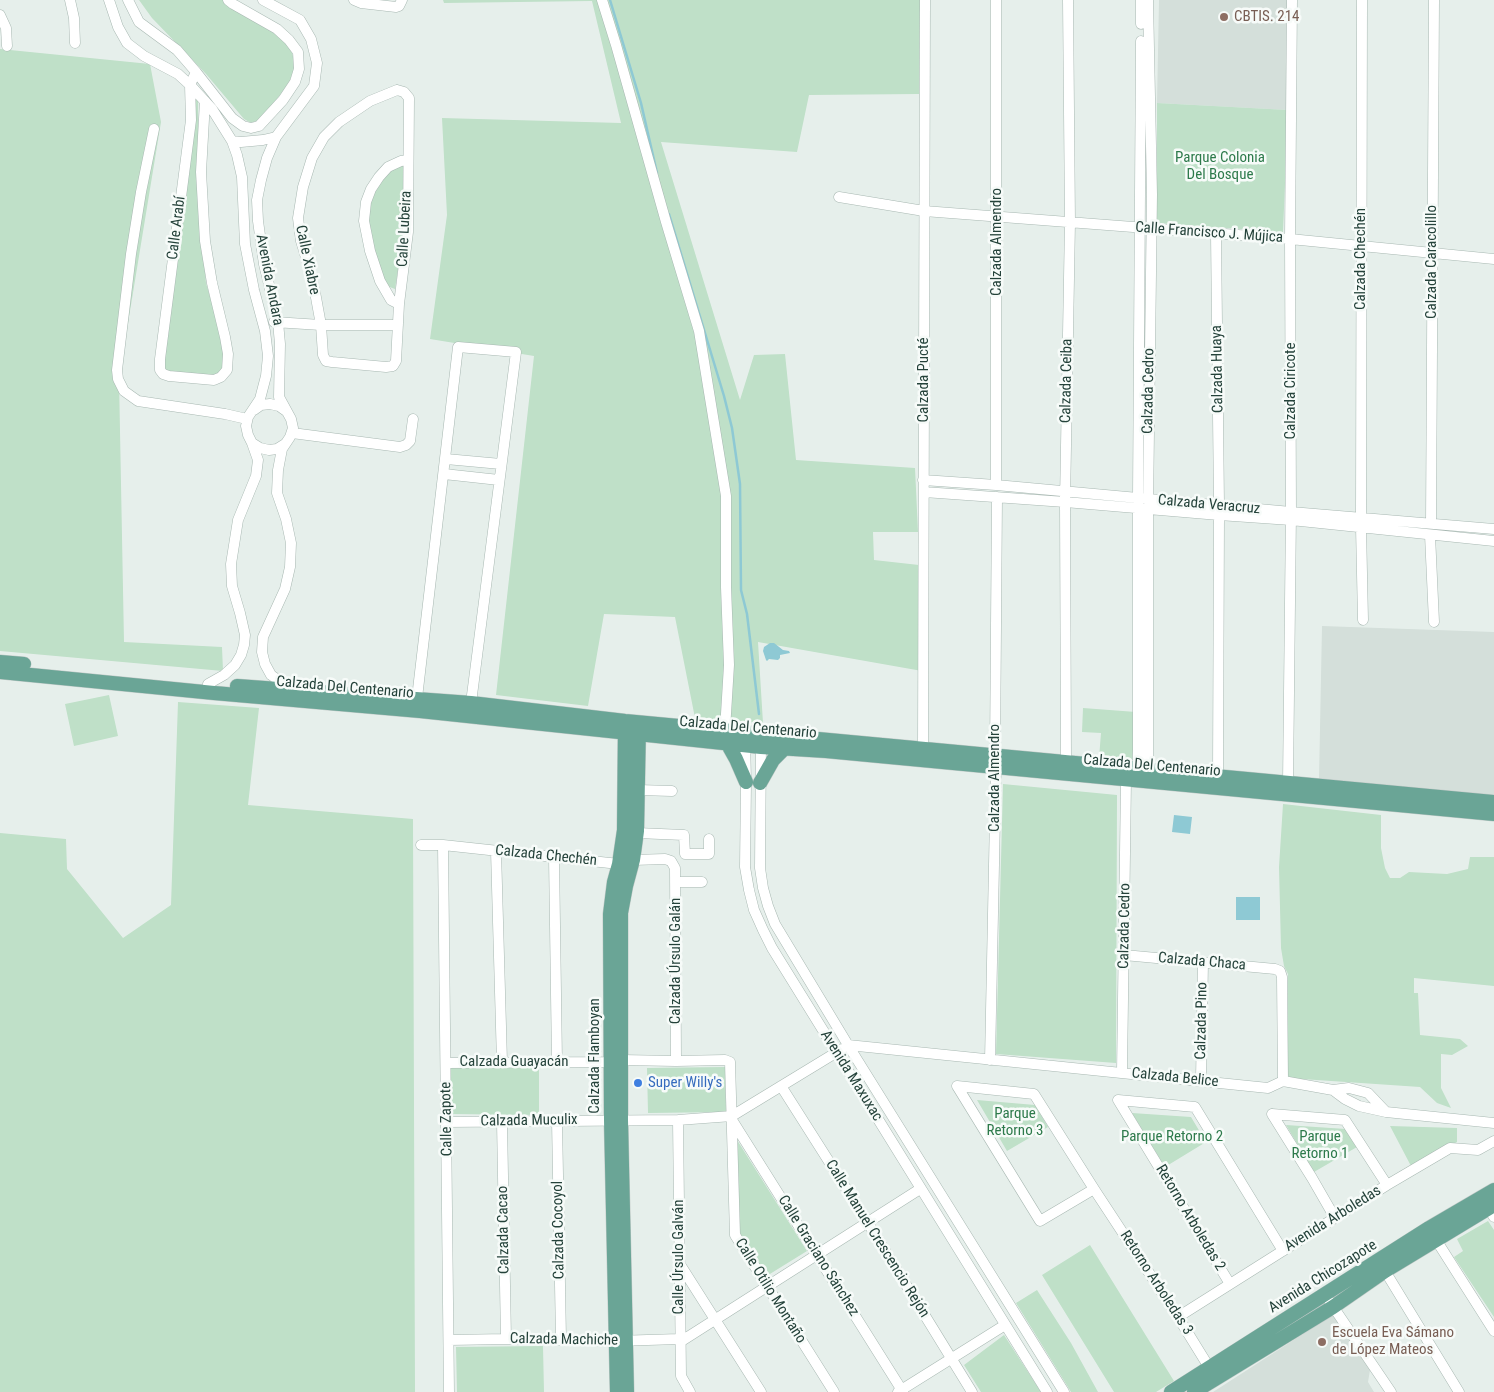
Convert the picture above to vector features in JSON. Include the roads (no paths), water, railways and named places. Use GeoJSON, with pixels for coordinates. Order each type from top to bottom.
{"type":"FeatureCollection","features":[{"type":"Feature","properties":{"kind":"main road","name":"Calzada Del Centenario"},"geometry":{"type":"LineString","coordinates":[[0,662],[184,686],[420,711],[639,728],[996,761],[1494,814]]}},
{"type":"Feature","properties":{"kind":"main road","name":"Calzada Del Centenario"},"geometry":{"type":"LineString","coordinates":[[0,672],[184,686],[208,684],[418,698],[471,703],[624,727]]}},
{"type":"Feature","properties":{"kind":"main road","name":"Calzada Flamboyan"},"geometry":{"type":"LineString","coordinates":[[616,1061],[610,914],[624,830],[624,727]]}},
{"type":"Feature","properties":{"kind":"main road","name":"Calzada Flamboyan"},"geometry":{"type":"LineString","coordinates":[[627,1392],[621,1341],[616,1061],[621,914],[637,833],[639,728]]}},
{"type":"Feature","properties":{"kind":"main road"},"geometry":{"type":"LineString","coordinates":[[726,737],[736,759],[753,782],[784,748]]}},
{"type":"Feature","properties":{"kind":"main road","name":"Calzada Del Centenario"},"geometry":{"type":"LineString","coordinates":[[761,740],[784,748],[922,755]]}},
{"type":"Feature","properties":{"kind":"main road","name":"Calzada Del Centenario"},"geometry":{"type":"LineString","coordinates":[[996,761],[1066,762],[1140,776],[1218,776],[1494,802]]}},
{"type":"Feature","properties":{"kind":"main road","name":"Avenida Chicozapote"},"geometry":{"type":"LineString","coordinates":[[1329,1301],[1385,1271],[1494,1190]]}},
{"type":"Feature","properties":{"kind":"main road","name":"Avenida Chicozapote"},"geometry":{"type":"LineString","coordinates":[[1171,1392],[1212,1373],[1433,1234],[1492,1210]]}},
{"type":"Feature","properties":{"kind":"main road","name":"Calzada Flamboyan"},"geometry":{"type":"LineString","coordinates":[[616,1392],[621,1341]]}},
{"type":"Feature","properties":{"kind":"main road","name":"Avenida Chicozapote"},"geometry":{"type":"LineString","coordinates":[[1194,1392],[1212,1373]]}},
{"type":"Feature","properties":{"kind":"street"},"geometry":{"type":"LineString","coordinates":[[70,0],[74,18],[75,43]]}},
{"type":"Feature","properties":{"kind":"street","name":"Avenida Andara"},"geometry":{"type":"LineString","coordinates":[[110,0],[118,27],[127,43],[144,56],[178,74],[205,100],[232,141],[237,155],[242,177],[245,244],[254,290],[264,322],[268,356],[266,376],[260,399],[248,419]]}},
{"type":"Feature","properties":{"kind":"street"},"geometry":{"type":"LineString","coordinates":[[128,0],[139,22],[177,50],[232,118],[243,126],[251,128],[259,126],[283,100],[295,82],[299,69],[298,52],[277,29],[228,0]]}},
{"type":"Feature","properties":{"kind":"street","name":"Avenida Andara"},"geometry":{"type":"LineString","coordinates":[[263,0],[300,20],[312,39],[316,63],[314,86],[276,137],[267,158],[257,200],[264,264],[278,322],[280,344],[279,397],[291,419],[292,433]]}},
{"type":"Feature","properties":{"kind":"street"},"geometry":{"type":"LineString","coordinates":[[354,0],[361,3],[396,7],[399,6],[402,0]]}},
{"type":"Feature","properties":{"kind":"street"},"geometry":{"type":"LineString","coordinates":[[602,0],[699,331],[726,496],[726,587],[729,665],[726,737]]}},
{"type":"Feature","properties":{"kind":"street","name":"Calzada Pucté"},"geometry":{"type":"LineString","coordinates":[[922,755],[925,0]]}},
{"type":"Feature","properties":{"kind":"street","name":"Calzada Almendro"},"geometry":{"type":"LineString","coordinates":[[996,0],[996,485]]}},
{"type":"Feature","properties":{"kind":"street","name":"Calzada Ceiba"},"geometry":{"type":"LineString","coordinates":[[1066,762],[1066,497],[1070,222],[1068,0]]}},
{"type":"Feature","properties":{"kind":"street","name":"Calzada Cedro"},"geometry":{"type":"LineString","coordinates":[[1122,1072],[1124,955],[1140,776],[1143,503],[1141,0]]}},
{"type":"Feature","properties":{"kind":"street","name":"Calzada Cedro"},"geometry":{"type":"LineString","coordinates":[[1143,503],[1152,228],[1148,0]]}},
{"type":"Feature","properties":{"kind":"street","name":"Calzada Ciricote"},"geometry":{"type":"LineString","coordinates":[[1288,783],[1291,516],[1290,239],[1292,0]]}},
{"type":"Feature","properties":{"kind":"street","name":"Calzada Chechén"},"geometry":{"type":"LineString","coordinates":[[1362,0],[1361,523],[1363,620]]}},
{"type":"Feature","properties":{"kind":"street","name":"Calzada Caracolillo"},"geometry":{"type":"LineString","coordinates":[[1431,523],[1434,0]]}},
{"type":"Feature","properties":{"kind":"street"},"geometry":{"type":"LineString","coordinates":[[0,14],[6,28],[7,46]]}},
{"type":"Feature","properties":{"kind":"street"},"geometry":{"type":"LineString","coordinates":[[190,85],[196,72]]}},
{"type":"Feature","properties":{"kind":"street","name":"Calle Arabí"},"geometry":{"type":"LineString","coordinates":[[190,85],[191,120],[160,370],[163,374],[169,376],[214,380],[222,377],[227,370],[228,354],[212,283],[205,241],[201,172],[205,100]]}},
{"type":"Feature","properties":{"kind":"street","name":"Calle Xiabre"},"geometry":{"type":"LineString","coordinates":[[326,361],[323,355],[321,325],[301,240],[298,218],[303,186],[312,158],[324,137],[339,122],[370,101],[397,90],[404,92]]}},
{"type":"Feature","properties":{"kind":"street","name":"Calle Lubeira"},"geometry":{"type":"LineString","coordinates":[[326,361],[386,367],[392,366],[396,361],[408,232],[409,98],[404,92]]}},
{"type":"Feature","properties":{"kind":"street"},"geometry":{"type":"LineString","coordinates":[[154,129],[131,254],[117,370],[118,379],[124,391],[138,401],[248,419],[246,426],[248,435],[258,460],[256,476],[238,520],[230,564],[232,586],[245,635],[241,655],[235,666],[208,684]]}},
{"type":"Feature","properties":{"kind":"street"},"geometry":{"type":"LineString","coordinates":[[232,141],[263,140],[276,137]]}},
{"type":"Feature","properties":{"kind":"street"},"geometry":{"type":"LineString","coordinates":[[400,304],[391,300],[380,281],[370,251],[364,221],[366,202],[371,189],[379,177],[388,167],[401,160],[408,160]]}},
{"type":"Feature","properties":{"kind":"street","name":"Calle Francisco J. Mújica"},"geometry":{"type":"LineString","coordinates":[[839,197],[924,211],[1362,245],[1494,259]]}},
{"type":"Feature","properties":{"kind":"street","name":"Calzada Huaya"},"geometry":{"type":"LineString","coordinates":[[1216,234],[1219,504]]}},
{"type":"Feature","properties":{"kind":"street"},"geometry":{"type":"LineString","coordinates":[[264,322],[321,325],[398,325]]}},
{"type":"Feature","properties":{"kind":"street"},"geometry":{"type":"LineString","coordinates":[[418,698],[458,347],[516,352],[471,703]]}},
{"type":"Feature","properties":{"kind":"street"},"geometry":{"type":"LineString","coordinates":[[254,410],[261,405],[270,404],[279,406],[286,411]]}},
{"type":"Feature","properties":{"kind":"street"},"geometry":{"type":"LineString","coordinates":[[294,689],[280,682],[272,675],[265,664],[262,652],[263,637],[280,604],[290,568],[290,543],[286,519],[277,493],[278,470],[282,449],[292,433],[400,447],[406,446],[410,441],[414,419]]}},
{"type":"Feature","properties":{"kind":"street"},"geometry":{"type":"LineString","coordinates":[[252,443],[268,450],[277,449],[285,444]]}},
{"type":"Feature","properties":{"kind":"street"},"geometry":{"type":"LineString","coordinates":[[446,459],[501,464]]}},
{"type":"Feature","properties":{"kind":"street"},"geometry":{"type":"LineString","coordinates":[[444,474],[499,480]]}},
{"type":"Feature","properties":{"kind":"street","name":"Calzada Veracruz"},"geometry":{"type":"LineString","coordinates":[[923,480],[996,485],[1066,497]]}},
{"type":"Feature","properties":{"kind":"street","name":"Calzada Veracruz"},"geometry":{"type":"LineString","coordinates":[[924,492],[997,497],[1066,497],[1143,503],[1219,504],[1291,516],[1361,523],[1430,534],[1494,541]]}},
{"type":"Feature","properties":{"kind":"street","name":"Calzada Almendro"},"geometry":{"type":"LineString","coordinates":[[990,1060],[996,761],[997,497]]}},
{"type":"Feature","properties":{"kind":"street","name":"Calzada Veracruz"},"geometry":{"type":"LineString","coordinates":[[1143,503],[1219,515],[1291,516]]}},
{"type":"Feature","properties":{"kind":"street"},"geometry":{"type":"LineString","coordinates":[[1218,776],[1219,515]]}},
{"type":"Feature","properties":{"kind":"street","name":"Calzada Veracruz"},"geometry":{"type":"LineString","coordinates":[[1361,523],[1431,523],[1494,529]]}},
{"type":"Feature","properties":{"kind":"street"},"geometry":{"type":"LineString","coordinates":[[1430,534],[1434,622]]}},
{"type":"Feature","properties":{"kind":"street","name":"Avenida Maxuxac"},"geometry":{"type":"LineString","coordinates":[[745,739],[753,782],[763,888],[775,924],[1064,1392]]}},
{"type":"Feature","properties":{"kind":"street","name":"Avenida Maxuxac"},"geometry":{"type":"LineString","coordinates":[[761,740],[745,841],[746,875],[754,910],[772,948],[1047,1392]]}},
{"type":"Feature","properties":{"kind":"street"},"geometry":{"type":"LineString","coordinates":[[638,790],[672,791]]}},
{"type":"Feature","properties":{"kind":"street"},"geometry":{"type":"LineString","coordinates":[[637,833],[684,835],[684,854],[709,854],[709,839]]}},
{"type":"Feature","properties":{"kind":"street"},"geometry":{"type":"LineString","coordinates":[[745,841],[760,842]]}},
{"type":"Feature","properties":{"kind":"street","name":"Calzada Chechén"},"geometry":{"type":"LineString","coordinates":[[421,845],[619,864],[633,860],[665,859],[671,861]]}},
{"type":"Feature","properties":{"kind":"street","name":"Calle Zapote"},"geometry":{"type":"LineString","coordinates":[[443,846],[449,1392]]}},
{"type":"Feature","properties":{"kind":"street"},"geometry":{"type":"LineString","coordinates":[[496,851],[502,1062]]}},
{"type":"Feature","properties":{"kind":"street"},"geometry":{"type":"LineString","coordinates":[[554,857],[557,1062]]}},
{"type":"Feature","properties":{"kind":"street","name":"Calzada Úrsulo Galán"},"geometry":{"type":"LineString","coordinates":[[671,861],[675,868],[676,1061]]}},
{"type":"Feature","properties":{"kind":"street"},"geometry":{"type":"LineString","coordinates":[[675,882],[702,882]]}},
{"type":"Feature","properties":{"kind":"street","name":"Calzada Chaca"},"geometry":{"type":"LineString","coordinates":[[1124,955],[1280,971],[1282,977],[1282,1081]]}},
{"type":"Feature","properties":{"kind":"street","name":"Calzada Pino"},"geometry":{"type":"LineString","coordinates":[[1201,1080],[1203,962]]}},
{"type":"Feature","properties":{"kind":"street"},"geometry":{"type":"LineString","coordinates":[[732,1118],[848,1045]]}},
{"type":"Feature","properties":{"kind":"street","name":"Calzada Belice"},"geometry":{"type":"LineString","coordinates":[[848,1045],[1268,1088],[1282,1081],[1333,1090],[1349,1088],[1368,1094],[1386,1112],[1494,1123]]}},
{"type":"Feature","properties":{"kind":"street","name":"Calzada Guayacán"},"geometry":{"type":"LineString","coordinates":[[446,1063],[725,1060],[730,1062]]}},
{"type":"Feature","properties":{"kind":"street","name":"Calle Otilio Montaño"},"geometry":{"type":"LineString","coordinates":[[730,1062],[735,1235],[834,1392]]}},
{"type":"Feature","properties":{"kind":"street","name":"Calle Manuel Crescencio Rejón"},"geometry":{"type":"LineString","coordinates":[[781,1086],[972,1392]]}},
{"type":"Feature","properties":{"kind":"street","name":"Retorno Arboledas 3"},"geometry":{"type":"LineString","coordinates":[[1094,1188],[1040,1221],[958,1086],[1034,1094],[1178,1317],[1212,1373]]}},
{"type":"Feature","properties":{"kind":"street","name":"Retorno Arboledas 2"},"geometry":{"type":"LineString","coordinates":[[1230,1284],[1118,1100],[1195,1107],[1283,1251]]}},
{"type":"Feature","properties":{"kind":"street"},"geometry":{"type":"LineString","coordinates":[[1335,1218],[1272,1114],[1345,1120],[1387,1185]]}},
{"type":"Feature","properties":{"kind":"street","name":"Calzada Muculix"},"geometry":{"type":"LineString","coordinates":[[447,1122],[732,1118]]}},
{"type":"Feature","properties":{"kind":"street","name":"Calle Graciano Sánchez"},"geometry":{"type":"LineString","coordinates":[[732,1118],[901,1391]]}},
{"type":"Feature","properties":{"kind":"street","name":"Calle Úrsulo Galván"},"geometry":{"type":"LineString","coordinates":[[678,1120],[681,1376],[690,1392]]}},
{"type":"Feature","properties":{"kind":"street","name":"Calzada Cocoyol"},"geometry":{"type":"LineString","coordinates":[[557,1121],[561,1339]]}},
{"type":"Feature","properties":{"kind":"street","name":"Calzada Cacao"},"geometry":{"type":"LineString","coordinates":[[502,1122],[506,1339]]}},
{"type":"Feature","properties":{"kind":"street","name":"Avenida Arboledas"},"geometry":{"type":"LineString","coordinates":[[1178,1317],[1387,1185],[1450,1148],[1478,1150],[1494,1141]]}},
{"type":"Feature","properties":{"kind":"street"},"geometry":{"type":"LineString","coordinates":[[680,1340],[715,1320],[920,1189]]}},
{"type":"Feature","properties":{"kind":"street"},"geometry":{"type":"LineString","coordinates":[[1433,1234],[1494,1331]]}},
{"type":"Feature","properties":{"kind":"street"},"geometry":{"type":"LineString","coordinates":[[680,1265],[761,1392]]}},
{"type":"Feature","properties":{"kind":"street"},"geometry":{"type":"LineString","coordinates":[[1385,1271],[1459,1392]]}},
{"type":"Feature","properties":{"kind":"street"},"geometry":{"type":"LineString","coordinates":[[1329,1301],[1391,1392]]}},
{"type":"Feature","properties":{"kind":"street"},"geometry":{"type":"LineString","coordinates":[[901,1391],[1006,1325]]}},
{"type":"Feature","properties":{"kind":"street","name":"Calzada Machiche"},"geometry":{"type":"LineString","coordinates":[[449,1340],[680,1340]]}},
{"type":"Feature","properties":{"kind":"water"},"geometry":{"type":"Polygon","coordinates":[[[774,643],[790,653],[780,655],[778,660],[769,659],[767,661],[763,651],[764,647],[774,643]]]}},
{"type":"Feature","properties":{"kind":"water"},"geometry":{"type":"Polygon","coordinates":[[[1174,815],[1192,817],[1190,834],[1172,832],[1174,815]]]}},
{"type":"Feature","properties":{"kind":"water"},"geometry":{"type":"Polygon","coordinates":[[[1236,897],[1260,897],[1260,920],[1236,920],[1236,897]]]}},
{"type":"Feature","properties":{"kind":"waterway"},"geometry":{"type":"LineString","coordinates":[[610,0],[641,103],[657,173]]}},
{"type":"Feature","properties":{"kind":"waterway"},"geometry":{"type":"LineString","coordinates":[[669,214],[732,428],[740,484],[741,590],[747,614],[759,714]]}},
{"type":"Feature","properties":{"kind":"place","name":"CBTIS. 214"},"geometry":{"type":"Point","coordinates":[1224,17]}},
{"type":"Feature","properties":{"kind":"place","name":"Super Willy's"},"geometry":{"type":"Point","coordinates":[638,1083]}},
{"type":"Feature","properties":{"kind":"place","name":"Escuela Eva Sámano de López Mateos"},"geometry":{"type":"Point","coordinates":[1322,1342]}},
{"type":"Feature","properties":{"kind":"park label","name":"Parque Colonia Del Bosque"},"geometry":{"type":"Point","coordinates":[1220,166]}},
{"type":"Feature","properties":{"kind":"park label","name":"Parque Retorno 3"},"geometry":{"type":"Point","coordinates":[1015,1122]}},
{"type":"Feature","properties":{"kind":"park label","name":"Parque Retorno 2"},"geometry":{"type":"Point","coordinates":[1172,1137]}},
{"type":"Feature","properties":{"kind":"park label","name":"Parque Retorno 1"},"geometry":{"type":"Point","coordinates":[1320,1146]}}]}
